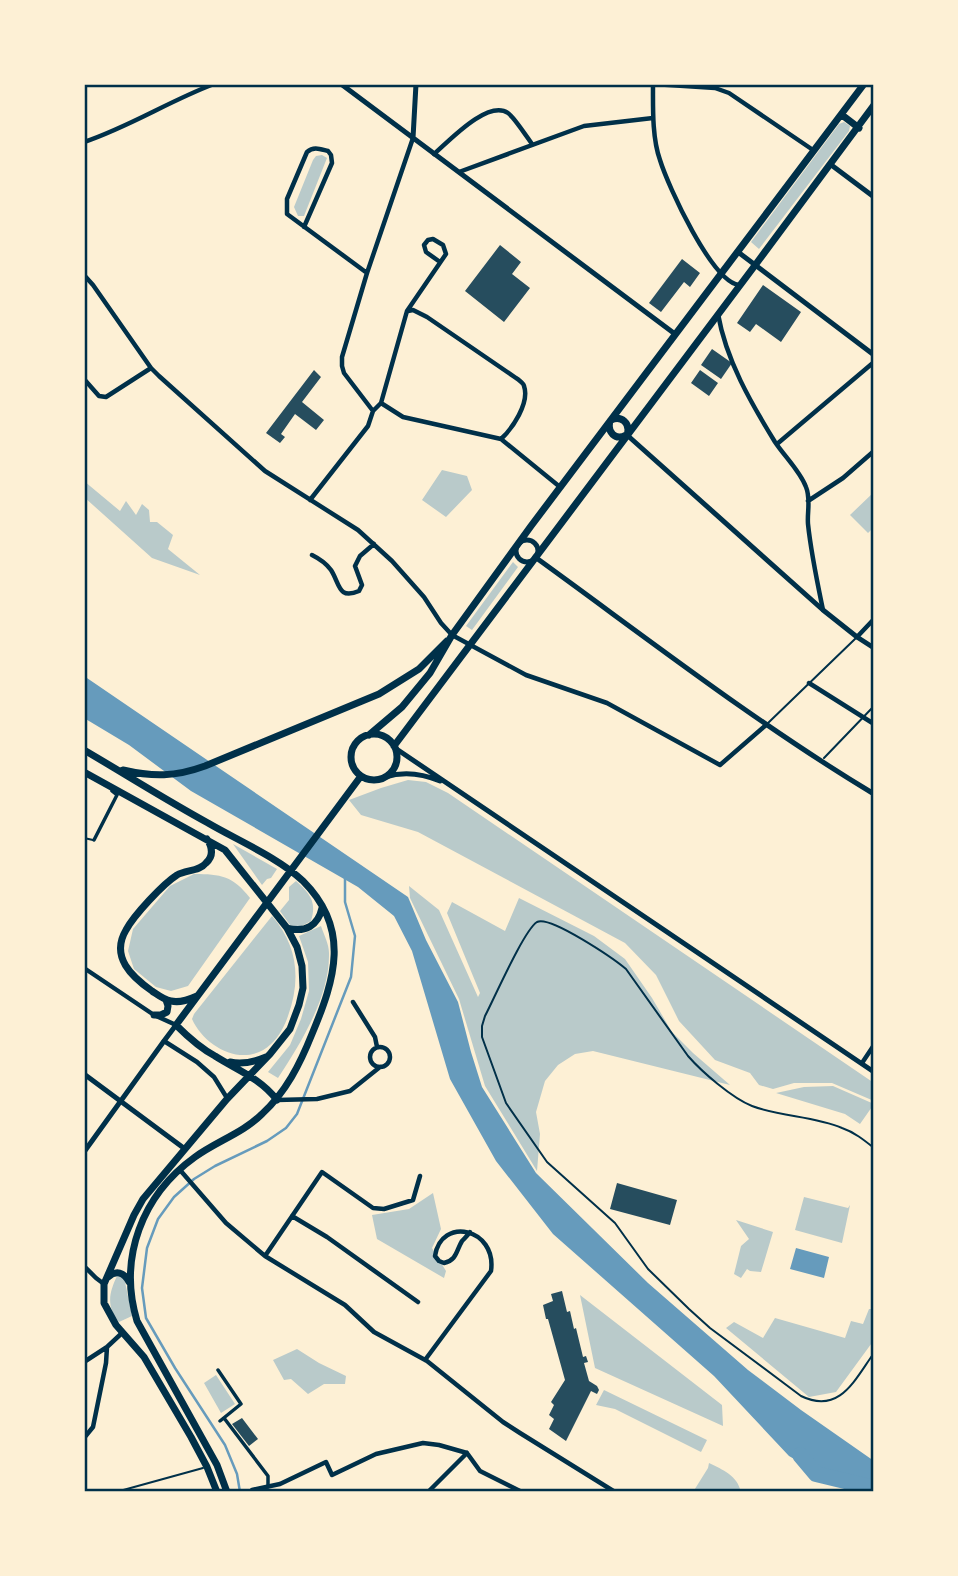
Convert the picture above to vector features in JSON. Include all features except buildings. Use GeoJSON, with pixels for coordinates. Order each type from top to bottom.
{"type":"FeatureCollection","features":[{"type":"Feature","properties":{"kind":"main road"},"geometry":{"type":"LineString","coordinates":[[104,762],[154,776],[189,772],[379,694],[419,669],[452,635],[518,543],[863,84]]}},
{"type":"Feature","properties":{"kind":"main road"},"geometry":{"type":"LineString","coordinates":[[394,747],[874,106]]}},
{"type":"Feature","properties":{"kind":"main road"},"geometry":{"type":"LineString","coordinates":[[842,115],[859,128]]}},
{"type":"Feature","properties":{"kind":"main road"},"geometry":{"type":"LineString","coordinates":[[611,420],[620,418],[625,421],[628,425],[627,435]]}},
{"type":"Feature","properties":{"kind":"main road"},"geometry":{"type":"LineString","coordinates":[[611,420],[610,430],[613,435],[622,438],[627,435]]}},
{"type":"Feature","properties":{"kind":"main road"},"geometry":{"type":"LineString","coordinates":[[369,735],[381,735],[388,739],[394,747],[396,757],[394,767],[385,777],[374,780],[361,776],[354,768],[351,753],[359,739],[386,722],[417,690],[442,655],[452,635]]}},
{"type":"Feature","properties":{"kind":"main road"},"geometry":{"type":"LineString","coordinates":[[84,750],[301,879],[322,907],[330,927],[334,948],[330,987],[300,1062],[276,1100],[260,1117],[246,1128],[206,1149],[158,1196],[136,1236],[130,1266],[130,1282],[138,1321],[217,1465],[227,1492]]}},
{"type":"Feature","properties":{"kind":"main road"},"geometry":{"type":"LineString","coordinates":[[84,772],[222,847],[287,928],[297,947],[302,966],[303,988],[290,1029],[151,1190],[134,1215],[104,1284],[104,1303],[108,1314],[137,1349],[171,1403],[207,1467],[217,1492]]}},
{"type":"Feature","properties":{"kind":"main road"},"geometry":{"type":"LineString","coordinates":[[276,1100],[265,1086],[201,1047],[176,1025],[361,776]]}},
{"type":"Feature","properties":{"kind":"main road"},"geometry":{"type":"LineString","coordinates":[[198,995],[180,1001],[166,1000],[138,981],[130,973],[122,957],[121,941],[131,922],[167,883],[178,875],[208,862],[211,847],[206,839]]}},
{"type":"Feature","properties":{"kind":"main road"},"geometry":{"type":"LineString","coordinates":[[287,928],[306,930],[320,917],[322,907]]}},
{"type":"Feature","properties":{"kind":"main road"},"geometry":{"type":"LineString","coordinates":[[154,1015],[167,1012],[166,1000]]}},
{"type":"Feature","properties":{"kind":"main road"},"geometry":{"type":"LineString","coordinates":[[222,1061],[238,1064],[253,1062],[271,1054]]}},
{"type":"Feature","properties":{"kind":"main road"},"geometry":{"type":"LineString","coordinates":[[151,1190],[158,1196]]}},
{"type":"Feature","properties":{"kind":"main road"},"geometry":{"type":"LineString","coordinates":[[114,1262],[121,1271],[130,1266]]}},
{"type":"Feature","properties":{"kind":"main road"},"geometry":{"type":"LineString","coordinates":[[104,1284],[108,1276],[114,1273],[121,1273],[130,1282]]}},
{"type":"Feature","properties":{"kind":"main road"},"geometry":{"type":"LineString","coordinates":[[137,1349],[148,1342]]}},
{"type":"Feature","properties":{"kind":"street"},"geometry":{"type":"LineString","coordinates":[[84,142],[108,134],[214,84]]}},
{"type":"Feature","properties":{"kind":"street"},"geometry":{"type":"LineString","coordinates":[[341,84],[675,334]]}},
{"type":"Feature","properties":{"kind":"street"},"geometry":{"type":"LineString","coordinates":[[373,411],[344,373],[341,366],[342,357],[367,273],[413,138],[416,84]]}},
{"type":"Feature","properties":{"kind":"street"},"geometry":{"type":"LineString","coordinates":[[739,285],[729,281],[721,273],[695,236],[659,158],[653,118],[653,84],[715,88],[729,93],[814,151]]}},
{"type":"Feature","properties":{"kind":"street"},"geometry":{"type":"LineString","coordinates":[[434,154],[481,114],[495,109],[508,113],[532,144]]}},
{"type":"Feature","properties":{"kind":"street"},"geometry":{"type":"LineString","coordinates":[[459,172],[584,127],[653,118]]}},
{"type":"Feature","properties":{"kind":"street"},"geometry":{"type":"LineString","coordinates":[[304,226],[332,163],[328,151],[317,148],[311,148],[307,152],[287,200],[287,214],[367,273]]}},
{"type":"Feature","properties":{"kind":"street"},"geometry":{"type":"LineString","coordinates":[[830,164],[874,197]]}},
{"type":"Feature","properties":{"kind":"street"},"geometry":{"type":"LineString","coordinates":[[310,500],[368,426],[373,411],[381,403],[407,311],[446,254],[443,245],[433,239],[428,240],[424,246],[426,252],[440,262]]}},
{"type":"Feature","properties":{"kind":"street"},"geometry":{"type":"LineString","coordinates":[[738,252],[874,355]]}},
{"type":"Feature","properties":{"kind":"street"},"geometry":{"type":"LineString","coordinates":[[84,275],[151,368],[265,471],[358,530],[374,544],[424,597],[452,635],[526,674],[607,703],[720,765],[766,725]]}},
{"type":"Feature","properties":{"kind":"street"},"geometry":{"type":"LineString","coordinates":[[407,311],[413,310],[427,317],[523,384],[524,400],[519,416],[501,439]]}},
{"type":"Feature","properties":{"kind":"street"},"geometry":{"type":"LineString","coordinates":[[718,314],[742,384],[777,444],[805,483],[808,492],[807,521],[824,611]]}},
{"type":"Feature","properties":{"kind":"street"},"geometry":{"type":"LineString","coordinates":[[777,444],[874,362]]}},
{"type":"Feature","properties":{"kind":"street"},"geometry":{"type":"LineString","coordinates":[[84,379],[99,396],[106,397],[151,368]]}},
{"type":"Feature","properties":{"kind":"street"},"geometry":{"type":"LineString","coordinates":[[381,403],[403,417],[501,439],[560,487]]}},
{"type":"Feature","properties":{"kind":"street"},"geometry":{"type":"LineString","coordinates":[[627,435],[824,611],[874,648]]}},
{"type":"Feature","properties":{"kind":"street"},"geometry":{"type":"LineString","coordinates":[[808,501],[873,455]]}},
{"type":"Feature","properties":{"kind":"street"},"geometry":{"type":"LineString","coordinates":[[523,540],[533,542],[537,552],[535,557],[531,561],[520,559],[516,549],[518,543],[523,540]]}},
{"type":"Feature","properties":{"kind":"street"},"geometry":{"type":"LineString","coordinates":[[312,555],[328,567],[341,591],[352,594],[359,592],[362,585],[355,566],[360,556],[374,544]]}},
{"type":"Feature","properties":{"kind":"street"},"geometry":{"type":"LineString","coordinates":[[535,557],[766,725],[874,794]]}},
{"type":"Feature","properties":{"kind":"street"},"geometry":{"type":"LineString","coordinates":[[857,637],[874,619]]}},
{"type":"Feature","properties":{"kind":"street"},"geometry":{"type":"LineString","coordinates":[[809,683],[874,724]]}},
{"type":"Feature","properties":{"kind":"street"},"geometry":{"type":"LineString","coordinates":[[394,747],[874,1072]]}},
{"type":"Feature","properties":{"kind":"street"},"geometry":{"type":"LineString","coordinates":[[385,777],[416,774],[448,784]]}},
{"type":"Feature","properties":{"kind":"street"},"geometry":{"type":"LineString","coordinates":[[94,840],[117,795],[95,778]]}},
{"type":"Feature","properties":{"kind":"street"},"geometry":{"type":"LineString","coordinates":[[84,968],[154,1015],[176,1025],[84,1152]]}},
{"type":"Feature","properties":{"kind":"street"},"geometry":{"type":"LineString","coordinates":[[353,1002],[375,1037],[377,1047]]}},
{"type":"Feature","properties":{"kind":"street"},"geometry":{"type":"LineString","coordinates":[[163,1041],[197,1062],[214,1077],[227,1099]]}},
{"type":"Feature","properties":{"kind":"street"},"geometry":{"type":"LineString","coordinates":[[862,1063],[874,1045]]}},
{"type":"Feature","properties":{"kind":"street"},"geometry":{"type":"LineString","coordinates":[[276,1100],[313,1099],[350,1091],[389,1062],[387,1049],[381,1046],[372,1051],[370,1057],[372,1063],[380,1067]]}},
{"type":"Feature","properties":{"kind":"street"},"geometry":{"type":"LineString","coordinates":[[84,1074],[185,1149]]}},
{"type":"Feature","properties":{"kind":"street"},"geometry":{"type":"LineString","coordinates":[[182,1172],[226,1223],[265,1256],[345,1305],[374,1332],[425,1360],[503,1422],[615,1492]]}},
{"type":"Feature","properties":{"kind":"street"},"geometry":{"type":"LineString","coordinates":[[265,1256],[322,1172],[373,1208],[384,1209],[413,1200],[420,1175]]}},
{"type":"Feature","properties":{"kind":"street"},"geometry":{"type":"LineString","coordinates":[[292,1216],[327,1237],[418,1302]]}},
{"type":"Feature","properties":{"kind":"street"},"geometry":{"type":"LineString","coordinates":[[425,1360],[491,1271],[491,1251],[470,1232],[448,1234],[440,1241],[435,1256],[439,1261],[450,1262],[470,1232]]}},
{"type":"Feature","properties":{"kind":"street"},"geometry":{"type":"LineString","coordinates":[[84,1266],[104,1284]]}},
{"type":"Feature","properties":{"kind":"street"},"geometry":{"type":"LineString","coordinates":[[84,1362],[122,1333]]}},
{"type":"Feature","properties":{"kind":"street"},"geometry":{"type":"LineString","coordinates":[[84,1438],[93,1427],[107,1347]]}},
{"type":"Feature","properties":{"kind":"street"},"geometry":{"type":"LineString","coordinates":[[218,1370],[241,1404],[222,1419],[268,1476],[268,1487]]}},
{"type":"Feature","properties":{"kind":"street"},"geometry":{"type":"LineString","coordinates":[[252,1492],[280,1484],[326,1462],[332,1475],[376,1454],[423,1443],[467,1453],[480,1471],[522,1492]]}},
{"type":"Feature","properties":{"kind":"street"},"geometry":{"type":"LineString","coordinates":[[428,1492],[467,1453]]}},
{"type":"Feature","properties":{"kind":"lane"},"geometry":{"type":"LineString","coordinates":[[766,725],[857,637]]}},
{"type":"Feature","properties":{"kind":"lane"},"geometry":{"type":"LineString","coordinates":[[821,762],[874,706]]}},
{"type":"Feature","properties":{"kind":"lane"},"geometry":{"type":"LineString","coordinates":[[84,838],[94,840]]}},
{"type":"Feature","properties":{"kind":"lane"},"geometry":{"type":"LineString","coordinates":[[874,1148],[856,1135],[826,1122],[763,1109],[741,1100],[698,1068],[618,962],[550,922],[538,922],[526,934],[485,1016],[482,1037],[506,1103],[547,1162],[615,1223],[649,1269],[710,1328],[801,1396],[813,1401],[834,1399],[845,1393],[874,1353]]}},
{"type":"Feature","properties":{"kind":"lane"},"geometry":{"type":"LineString","coordinates":[[116,1492],[207,1467]]}},
{"type":"Feature","properties":{"kind":"shaded area"},"geometry":{"type":"Polygon","coordinates":[[[844,122],[850,126],[849,131],[759,249],[751,242],[839,124],[844,122]]]}},
{"type":"Feature","properties":{"kind":"shaded area"},"geometry":{"type":"Polygon","coordinates":[[[322,155],[327,158],[304,216],[298,216],[294,207],[313,160],[322,155]]]}},
{"type":"Feature","properties":{"kind":"shaded area"},"geometry":{"type":"Polygon","coordinates":[[[442,470],[467,476],[472,490],[446,517],[422,500],[442,470]]]}},
{"type":"Feature","properties":{"kind":"shaded area"},"geometry":{"type":"Polygon","coordinates":[[[84,481],[120,511],[126,501],[136,515],[142,504],[149,510],[150,522],[157,522],[173,535],[168,549],[200,575],[152,558],[84,497],[84,481]]]}},
{"type":"Feature","properties":{"kind":"shaded area"},"geometry":{"type":"Polygon","coordinates":[[[874,492],[874,527],[868,533],[850,515],[874,492]]]}},
{"type":"Feature","properties":{"kind":"shaded area"},"geometry":{"type":"Polygon","coordinates":[[[513,562],[518,567],[472,630],[466,626],[513,562]]]}},
{"type":"Feature","properties":{"kind":"shaded area"},"geometry":{"type":"Polygon","coordinates":[[[408,780],[426,782],[448,793],[874,1083],[874,1101],[832,1083],[794,1083],[773,1089],[759,1085],[750,1073],[715,1060],[679,1021],[656,975],[625,943],[418,832],[361,815],[349,800],[408,780]]]}},
{"type":"Feature","properties":{"kind":"shaded area"},"geometry":{"type":"Polygon","coordinates":[[[233,844],[277,869],[271,878],[262,885],[233,844]]]}},
{"type":"Feature","properties":{"kind":"shaded area"},"geometry":{"type":"Polygon","coordinates":[[[194,874],[226,878],[238,885],[250,898],[188,986],[171,991],[156,987],[134,969],[128,951],[133,929],[170,886],[194,874]]]}},
{"type":"Feature","properties":{"kind":"shaded area"},"geometry":{"type":"Polygon","coordinates":[[[296,881],[313,903],[311,921],[298,928],[290,925],[280,911],[289,900],[289,887],[296,881]]]}},
{"type":"Feature","properties":{"kind":"shaded area"},"geometry":{"type":"Polygon","coordinates":[[[409,886],[439,910],[478,997],[480,993],[447,913],[452,902],[505,931],[519,898],[594,936],[625,959],[672,1032],[730,1085],[593,1051],[575,1054],[558,1065],[545,1081],[536,1112],[540,1134],[537,1171],[485,1086],[459,999],[410,898],[409,886]]]}},
{"type":"Feature","properties":{"kind":"shaded area"},"geometry":{"type":"Polygon","coordinates":[[[272,916],[287,939],[295,964],[295,989],[288,1016],[277,1038],[261,1051],[250,1055],[227,1052],[206,1039],[192,1019],[272,916]]]}},
{"type":"Feature","properties":{"kind":"shaded area"},"geometry":{"type":"Polygon","coordinates":[[[321,926],[329,953],[325,986],[305,1034],[278,1078],[268,1072],[290,1045],[309,991],[308,962],[299,936],[321,926]]]}},
{"type":"Feature","properties":{"kind":"shaded area"},"geometry":{"type":"Polygon","coordinates":[[[833,1086],[874,1104],[860,1124],[845,1114],[776,1093],[804,1087],[833,1086]]]}},
{"type":"Feature","properties":{"kind":"shaded area"},"geometry":{"type":"Polygon","coordinates":[[[433,1193],[441,1229],[432,1248],[446,1271],[444,1278],[377,1239],[372,1215],[409,1209],[433,1193]]]}},
{"type":"Feature","properties":{"kind":"shaded area"},"geometry":{"type":"Polygon","coordinates":[[[804,1197],[848,1208],[850,1205],[842,1243],[795,1230],[804,1197]]]}},
{"type":"Feature","properties":{"kind":"shaded area"},"geometry":{"type":"Polygon","coordinates":[[[736,1220],[773,1232],[761,1272],[747,1269],[741,1278],[734,1274],[741,1246],[749,1239],[736,1220]]]}},
{"type":"Feature","properties":{"kind":"shaded area"},"geometry":{"type":"Polygon","coordinates":[[[117,1276],[124,1277],[132,1316],[119,1322],[112,1310],[110,1299],[117,1276]]]}},
{"type":"Feature","properties":{"kind":"shaded area"},"geometry":{"type":"Polygon","coordinates":[[[580,1295],[722,1405],[723,1426],[595,1368],[580,1295]]]}},
{"type":"Feature","properties":{"kind":"shaded area"},"geometry":{"type":"Polygon","coordinates":[[[869,1309],[874,1309],[874,1340],[836,1392],[809,1397],[726,1328],[734,1322],[763,1338],[775,1318],[845,1338],[851,1321],[863,1324],[869,1309]]]}},
{"type":"Feature","properties":{"kind":"shaded area"},"geometry":{"type":"Polygon","coordinates":[[[297,1349],[346,1376],[345,1384],[324,1384],[308,1394],[291,1379],[284,1380],[273,1360],[297,1349]]]}},
{"type":"Feature","properties":{"kind":"shaded area"},"geometry":{"type":"Polygon","coordinates":[[[216,1375],[235,1404],[221,1413],[204,1383],[216,1375]]]}},
{"type":"Feature","properties":{"kind":"shaded area"},"geometry":{"type":"Polygon","coordinates":[[[604,1390],[707,1440],[701,1452],[615,1409],[596,1405],[604,1390]]]}},
{"type":"Feature","properties":{"kind":"shaded area"},"geometry":{"type":"Polygon","coordinates":[[[709,1463],[733,1477],[741,1492],[693,1492],[709,1463]]]}},
{"type":"Feature","properties":{"kind":"water"},"geometry":{"type":"Polygon","coordinates":[[[84,676],[408,897],[426,940],[458,1002],[482,1087],[536,1173],[648,1283],[748,1370],[874,1461],[874,1492],[851,1492],[789,1456],[714,1376],[553,1234],[496,1161],[450,1079],[412,951],[394,916],[358,887],[191,791],[129,745],[84,718],[84,676]]]}},
{"type":"Feature","properties":{"kind":"water"},"geometry":{"type":"Polygon","coordinates":[[[796,1248],[829,1257],[824,1278],[790,1269],[796,1248]]]}},
{"type":"Feature","properties":{"kind":"waterway"},"geometry":{"type":"LineString","coordinates":[[240,1492],[237,1474],[225,1445],[146,1318],[142,1288],[147,1248],[158,1219],[174,1197],[194,1179],[267,1141],[286,1128],[297,1114],[351,977],[355,936],[345,902],[345,876]]}},
{"type":"Feature","properties":{"kind":"waterway"},"geometry":{"type":"LineString","coordinates":[[800,1455],[816,1474],[874,1488]]}}]}
